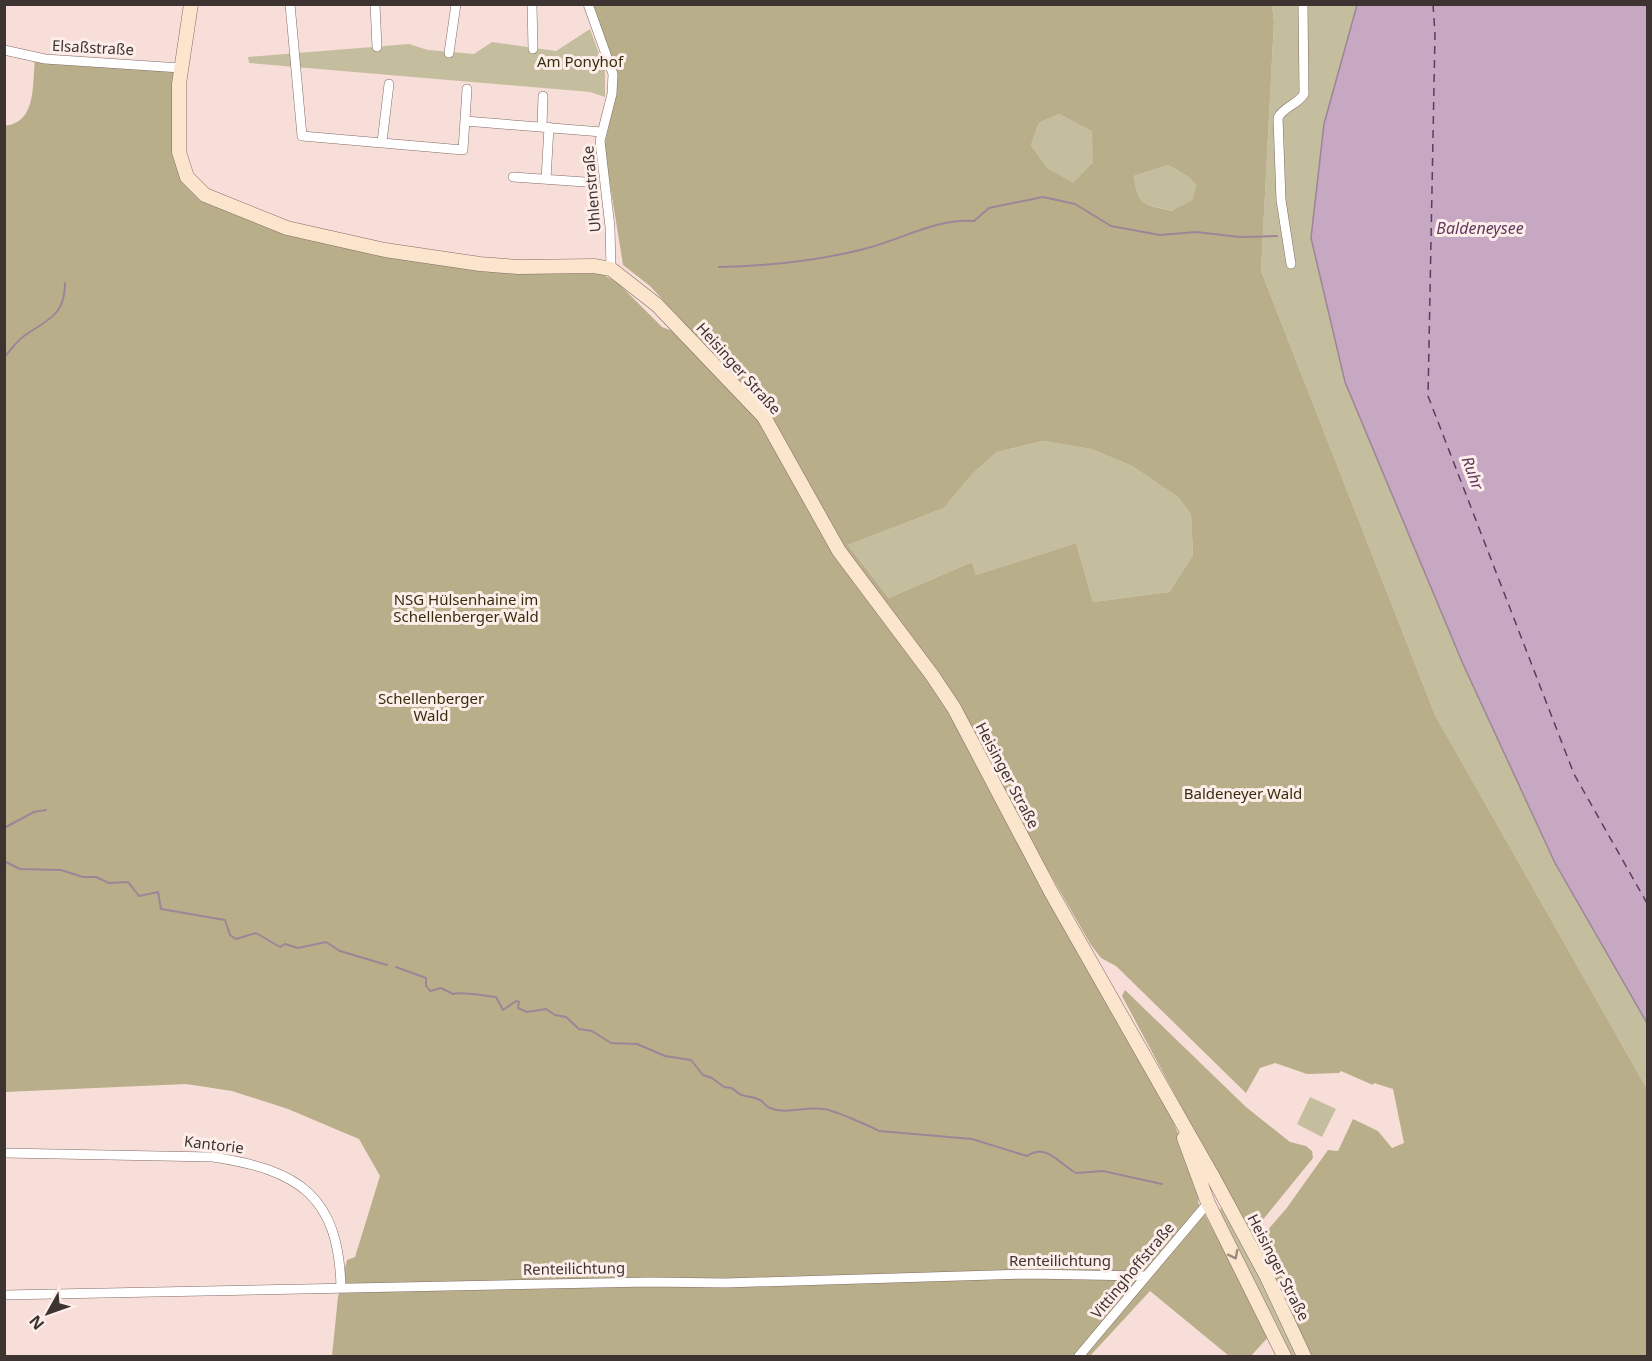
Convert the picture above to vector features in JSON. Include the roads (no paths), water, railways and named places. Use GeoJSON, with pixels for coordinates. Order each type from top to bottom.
{"type":"FeatureCollection","features":[{"type":"Feature","properties":{"kind":"main road"},"geometry":{"type":"LineString","coordinates":[[191,4],[181,68],[177,120],[180,161],[187,177],[205,195],[287,228],[385,250],[480,264],[518,267],[594,266],[611,269]]}},
{"type":"Feature","properties":{"kind":"main road","name":"Heisinger Straße"},"geometry":{"type":"LineString","coordinates":[[611,269],[657,305],[764,417],[839,551],[944,691],[1051,891],[1222,1194],[1281,1306],[1304,1356]]}},
{"type":"Feature","properties":{"kind":"main road","name":"Heisinger Straße"},"geometry":{"type":"LineString","coordinates":[[1171,1100],[1208,1203],[1284,1356]]}},
{"type":"Feature","properties":{"kind":"main road"},"geometry":{"type":"LineString","coordinates":[[1208,1203],[1222,1194]]}},
{"type":"Feature","properties":{"kind":"street"},"geometry":{"type":"LineString","coordinates":[[290,4],[297,60],[302,136],[463,150],[467,89]]}},
{"type":"Feature","properties":{"kind":"street"},"geometry":{"type":"LineString","coordinates":[[375,4],[377,47]]}},
{"type":"Feature","properties":{"kind":"street"},"geometry":{"type":"LineString","coordinates":[[449,53],[456,4]]}},
{"type":"Feature","properties":{"kind":"street"},"geometry":{"type":"LineString","coordinates":[[532,4],[533,49]]}},
{"type":"Feature","properties":{"kind":"street","name":"Uhlenstraße"},"geometry":{"type":"LineString","coordinates":[[588,4],[613,74],[612,94],[602,132],[600,154],[610,227],[611,269]]}},
{"type":"Feature","properties":{"kind":"street"},"geometry":{"type":"LineString","coordinates":[[1291,264],[1281,200],[1278,124],[1280,114],[1304,94],[1303,4]]}},
{"type":"Feature","properties":{"kind":"street","name":"Elsaßstraße"},"geometry":{"type":"LineString","coordinates":[[4,51],[45,59],[181,68]]}},
{"type":"Feature","properties":{"kind":"street"},"geometry":{"type":"LineString","coordinates":[[382,142],[389,84]]}},
{"type":"Feature","properties":{"kind":"street"},"geometry":{"type":"LineString","coordinates":[[543,96],[546,179]]}},
{"type":"Feature","properties":{"kind":"street"},"geometry":{"type":"LineString","coordinates":[[465,121],[602,132]]}},
{"type":"Feature","properties":{"kind":"street"},"geometry":{"type":"LineString","coordinates":[[513,177],[585,182]]}},
{"type":"Feature","properties":{"kind":"street","name":"Kantorie"},"geometry":{"type":"LineString","coordinates":[[4,1153],[213,1156],[243,1161],[273,1171],[304,1189],[328,1218],[338,1244],[341,1288]]}},
{"type":"Feature","properties":{"kind":"street","name":"Vittinghoffstraße"},"geometry":{"type":"LineString","coordinates":[[1079,1356],[1144,1276],[1208,1203]]}},
{"type":"Feature","properties":{"kind":"street","name":"Renteilichtung"},"geometry":{"type":"LineString","coordinates":[[4,1295],[650,1282],[726,1283],[1027,1274],[1144,1276]]}},
{"type":"Feature","properties":{"kind":"water","name":"Baldeneysee"},"geometry":{"type":"Polygon","coordinates":[[[1357,5],[1647,5],[1647,1023],[1555,863],[1463,664],[1345,382],[1311,238],[1324,124],[1357,5]]]}},
{"type":"Feature","properties":{"kind":"waterway"},"geometry":{"type":"LineString","coordinates":[[719,267],[828,257],[878,245],[932,226],[974,221],[989,208],[1043,197],[1075,204],[1111,226],[1160,235],[1196,232],[1240,237],[1277,236]]}},
{"type":"Feature","properties":{"kind":"waterway"},"geometry":{"type":"LineString","coordinates":[[4,357],[21,338],[54,316],[62,303],[65,283]]}},
{"type":"Feature","properties":{"kind":"waterway"},"geometry":{"type":"LineString","coordinates":[[4,828],[34,812],[46,810]]}},
{"type":"Feature","properties":{"kind":"waterway"},"geometry":{"type":"LineString","coordinates":[[4,861],[20,869],[61,870],[83,877],[96,877],[109,883],[128,882],[139,896],[158,892],[161,909],[225,920],[230,935],[236,939],[256,933],[280,947],[285,944],[298,948],[326,942],[340,951],[387,965]]}},
{"type":"Feature","properties":{"kind":"waterway"},"geometry":{"type":"LineString","coordinates":[[396,967],[426,978],[426,986],[430,991],[441,988],[453,994],[468,993],[496,997],[503,1010],[516,1001],[519,1002],[518,1008],[527,1012],[546,1009],[555,1015],[566,1017],[579,1029],[592,1031],[611,1043],[637,1044],[665,1056],[691,1060],[703,1075],[744,1096],[756,1098],[776,1110],[824,1109],[879,1131],[972,1139],[1027,1156],[1034,1153],[1047,1153],[1076,1173],[1103,1171],[1162,1184]]}},
{"type":"Feature","properties":{"kind":"park label","name":"Am Ponyhof"},"geometry":{"type":"Point","coordinates":[580,61]}},
{"type":"Feature","properties":{"kind":"park label","name":"NSG Hülsenhaine im Schellenberger Wald"},"geometry":{"type":"Point","coordinates":[466,608]}},
{"type":"Feature","properties":{"kind":"park label","name":"Schellenberger Wald"},"geometry":{"type":"Point","coordinates":[431,706]}},
{"type":"Feature","properties":{"kind":"park label","name":"Baldeneyer Wald"},"geometry":{"type":"Point","coordinates":[1243,793]}},
{"type":"Feature","properties":{"kind":"water label","name":"Ruhr"},"geometry":{"type":"Point","coordinates":[1473,473]}}]}
